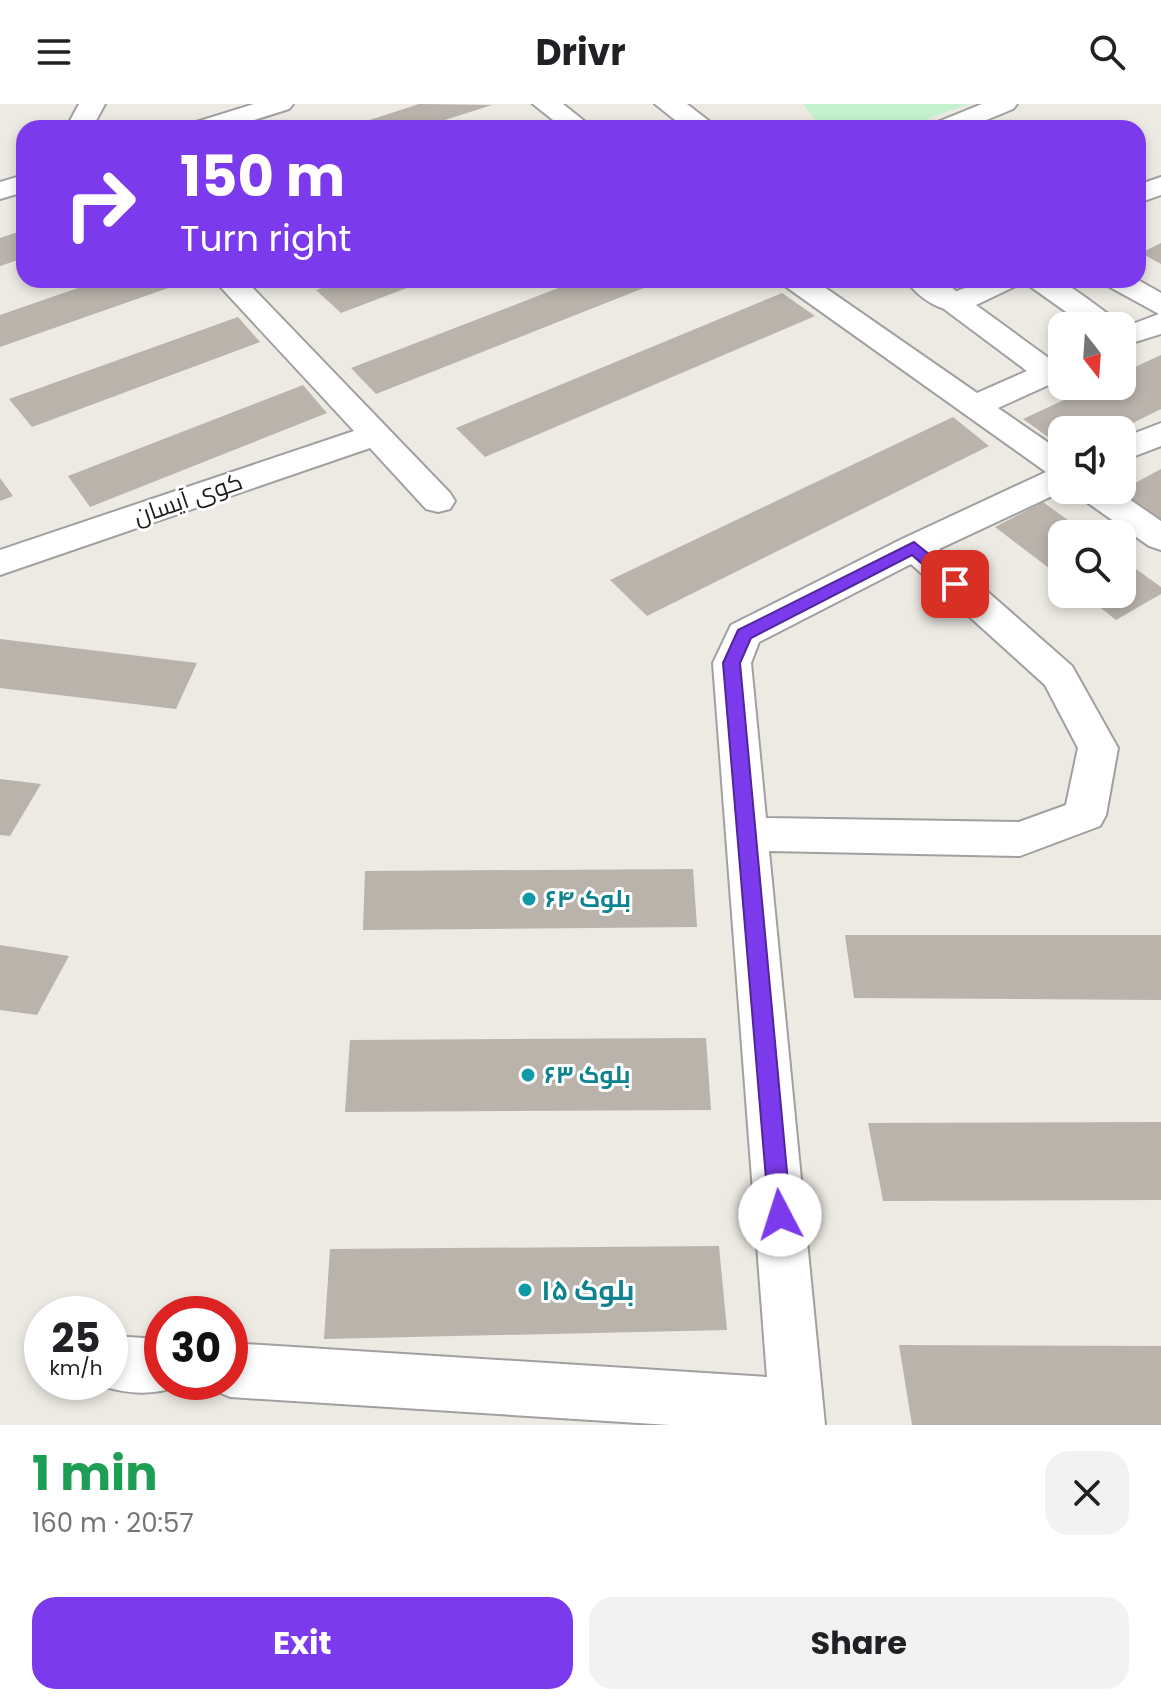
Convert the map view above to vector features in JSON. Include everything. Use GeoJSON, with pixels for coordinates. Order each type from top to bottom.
{"type":"FeatureCollection","features":[{"type":"Feature","properties":{"kind":"street"},"geometry":{"type":"LineString","coordinates":[[228,120],[280,104]]}},
{"type":"Feature","properties":{"kind":"street"},"geometry":{"type":"LineString","coordinates":[[546,104],[569,120]]}},
{"type":"Feature","properties":{"kind":"street"},"geometry":{"type":"LineString","coordinates":[[669,104],[692,120]]}},
{"type":"Feature","properties":{"kind":"street"},"geometry":{"type":"LineString","coordinates":[[964,120],[1004,104]]}},
{"type":"Feature","properties":{"kind":"street"},"geometry":{"type":"LineString","coordinates":[[237,288],[438,501]]}},
{"type":"Feature","properties":{"kind":"street"},"geometry":{"type":"LineString","coordinates":[[806,288],[1048,458]]}},
{"type":"Feature","properties":{"kind":"street"},"geometry":{"type":"LineString","coordinates":[[933,288],[1048,368]]}},
{"type":"Feature","properties":{"kind":"street"},"geometry":{"type":"LineString","coordinates":[[954,303],[991,288]]}},
{"type":"Feature","properties":{"kind":"street"},"geometry":{"type":"LineString","coordinates":[[1048,288],[1081,312]]}},
{"type":"Feature","properties":{"kind":"street"},"geometry":{"type":"LineString","coordinates":[[1131,288],[1161,306]]}},
{"type":"Feature","properties":{"kind":"street"},"geometry":{"type":"LineString","coordinates":[[1136,333],[1161,323]]}},
{"type":"Feature","properties":{"kind":"street"},"geometry":{"type":"LineString","coordinates":[[974,407],[1048,376]]}},
{"type":"Feature","properties":{"kind":"street"},"geometry":{"type":"LineString","coordinates":[[1136,445],[1161,433]]}},
{"type":"Feature","properties":{"kind":"street","name":"کوی آیسان"},"geometry":{"type":"LineString","coordinates":[[0,563],[376,435]]}},
{"type":"Feature","properties":{"kind":"street"},"geometry":{"type":"LineString","coordinates":[[248,1371],[798,1415],[732,663],[744,634],[914,547],[1048,485]]}},
{"type":"Feature","properties":{"kind":"street"},"geometry":{"type":"LineString","coordinates":[[1113,504],[1161,538]]}},
{"type":"Feature","properties":{"kind":"street"},"geometry":{"type":"LineString","coordinates":[[747,834],[1020,839],[1085,815],[1098,748],[1059,676],[914,547]]}},
{"type":"Feature","properties":{"kind":"green space"},"geometry":{"type":"Polygon","coordinates":[[[803,104],[968,104],[924,120],[816,120],[803,104]]]}},
{"type":"Feature","properties":{"kind":"building"},"geometry":{"type":"Polygon","coordinates":[[[419,104],[492,105],[445,120],[370,120],[419,104]]]}},
{"type":"Feature","properties":{"kind":"building"},"geometry":{"type":"Polygon","coordinates":[[[16,233],[16,261],[0,266],[0,238],[16,233]]]}},
{"type":"Feature","properties":{"kind":"building"},"geometry":{"type":"Polygon","coordinates":[[[1161,243],[1161,264],[1146,256],[1146,250],[1161,243]]]}},
{"type":"Feature","properties":{"kind":"building"},"geometry":{"type":"Polygon","coordinates":[[[78,288],[168,288],[0,347],[0,315],[78,288]]]}},
{"type":"Feature","properties":{"kind":"building"},"geometry":{"type":"Polygon","coordinates":[[[322,288],[407,288],[341,313],[316,290],[322,288]]]}},
{"type":"Feature","properties":{"kind":"building"},"geometry":{"type":"Polygon","coordinates":[[[558,288],[644,288],[376,394],[351,368],[558,288]]]}},
{"type":"Feature","properties":{"kind":"building"},"geometry":{"type":"Polygon","coordinates":[[[782,293],[815,316],[485,457],[456,428],[782,293]]]}},
{"type":"Feature","properties":{"kind":"building"},"geometry":{"type":"Polygon","coordinates":[[[238,317],[260,342],[32,427],[9,399],[238,317]]]}},
{"type":"Feature","properties":{"kind":"building"},"geometry":{"type":"Polygon","coordinates":[[[1161,355],[1161,409],[1136,422],[1136,416],[1048,416],[1048,437],[1023,419],[1064,400],[1136,400],[1136,367],[1161,355]]]}},
{"type":"Feature","properties":{"kind":"building"},"geometry":{"type":"Polygon","coordinates":[[[303,385],[327,413],[90,507],[68,476],[303,385]]]}},
{"type":"Feature","properties":{"kind":"building"},"geometry":{"type":"Polygon","coordinates":[[[953,417],[989,446],[647,616],[610,580],[953,417]]]}},
{"type":"Feature","properties":{"kind":"building"},"geometry":{"type":"Polygon","coordinates":[[[1161,469],[1161,523],[1135,504],[1136,482],[1161,469]]]}},
{"type":"Feature","properties":{"kind":"building"},"geometry":{"type":"Polygon","coordinates":[[[0,478],[13,496],[0,501],[0,478]]]}},
{"type":"Feature","properties":{"kind":"building"},"geometry":{"type":"Polygon","coordinates":[[[1043,502],[1068,520],[1048,520],[1048,567],[995,527],[1043,502]]]}},
{"type":"Feature","properties":{"kind":"building"},"geometry":{"type":"Polygon","coordinates":[[[1136,569],[1161,587],[1161,594],[1116,620],[1101,608],[1136,608],[1136,569]]]}},
{"type":"Feature","properties":{"kind":"building"},"geometry":{"type":"Polygon","coordinates":[[[0,639],[197,663],[176,709],[0,688],[0,639]]]}},
{"type":"Feature","properties":{"kind":"building"},"geometry":{"type":"Polygon","coordinates":[[[0,779],[41,784],[10,836],[0,835],[0,779]]]}},
{"type":"Feature","properties":{"kind":"building","name":"بلوک ۶۴"},"geometry":{"type":"Polygon","coordinates":[[[693,869],[697,927],[363,930],[365,871],[693,869]]]}},
{"type":"Feature","properties":{"kind":"building"},"geometry":{"type":"Polygon","coordinates":[[[845,935],[1161,935],[1161,1000],[854,998],[845,935]]]}},
{"type":"Feature","properties":{"kind":"building"},"geometry":{"type":"Polygon","coordinates":[[[0,945],[69,956],[37,1015],[0,1010],[0,945]]]}},
{"type":"Feature","properties":{"kind":"building","name":"بلوک ۶۳"},"geometry":{"type":"Polygon","coordinates":[[[706,1038],[711,1110],[345,1112],[350,1040],[706,1038]]]}},
{"type":"Feature","properties":{"kind":"building"},"geometry":{"type":"Polygon","coordinates":[[[1161,1122],[1161,1200],[883,1201],[868,1123],[1161,1122]]]}},
{"type":"Feature","properties":{"kind":"building","name":"بلوک ۱۵"},"geometry":{"type":"Polygon","coordinates":[[[719,1246],[727,1330],[324,1339],[330,1249],[719,1246]]]}},
{"type":"Feature","properties":{"kind":"building"},"geometry":{"type":"Polygon","coordinates":[[[899,1345],[1161,1346],[1161,1425],[912,1425],[899,1345]]]}},
{"type":"Feature","properties":{"kind":"place","name":"بلوک ۶۴"},"geometry":{"type":"Point","coordinates":[529,899]}},
{"type":"Feature","properties":{"kind":"place","name":"بلوک ۶۳"},"geometry":{"type":"Point","coordinates":[528,1075]}},
{"type":"Feature","properties":{"kind":"place","name":"بلوک ۱۵"},"geometry":{"type":"Point","coordinates":[525,1290]}},
{"type":"Feature","properties":{"kind":"route"},"geometry":{"type":"LineString","coordinates":[[780,1215],[732,663],[744,634],[914,547],[955,584]]}}]}
